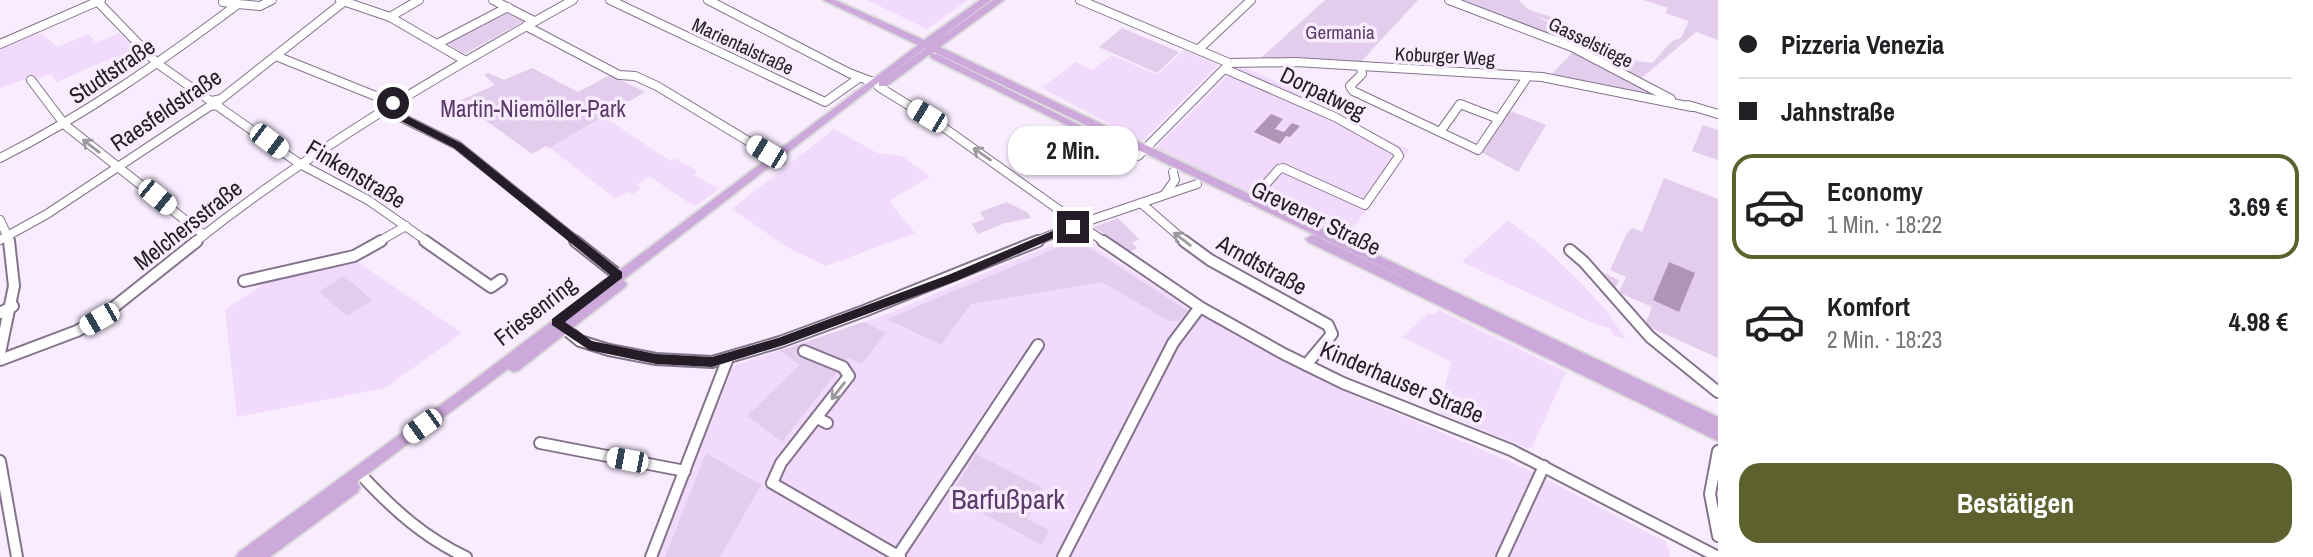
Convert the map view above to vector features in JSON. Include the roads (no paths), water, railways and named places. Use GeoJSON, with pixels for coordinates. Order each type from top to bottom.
{"type":"FeatureCollection","features":[{"type":"Feature","properties":{"kind":"main road","name":"Grevener Straße"},"geometry":{"type":"LineString","coordinates":[[828,0],[1141,153],[1251,201],[1718,423]]}},
{"type":"Feature","properties":{"kind":"main road"},"geometry":{"type":"LineString","coordinates":[[927,48],[986,0]]}},
{"type":"Feature","properties":{"kind":"main road"},"geometry":{"type":"LineString","coordinates":[[927,48],[999,0]]}},
{"type":"Feature","properties":{"kind":"main road","name":"Friesenring"},"geometry":{"type":"LineString","coordinates":[[258,557],[777,159],[927,48]]}},
{"type":"Feature","properties":{"kind":"main road","name":"Grevener Straße"},"geometry":{"type":"LineString","coordinates":[[1141,153],[1197,184],[1718,435]]}},
{"type":"Feature","properties":{"kind":"main road","name":"Friesenring"},"geometry":{"type":"LineString","coordinates":[[244,557],[560,325],[618,275],[777,159]]}},
{"type":"Feature","properties":{"kind":"street"},"geometry":{"type":"LineString","coordinates":[[211,0],[260,6],[272,0]]}},
{"type":"Feature","properties":{"kind":"street"},"geometry":{"type":"LineString","coordinates":[[343,0],[390,18],[464,60]]}},
{"type":"Feature","properties":{"kind":"street","name":"Raesfeldstraße"},"geometry":{"type":"LineString","coordinates":[[4,238],[47,214],[215,103],[343,0]]}},
{"type":"Feature","properties":{"kind":"street"},"geometry":{"type":"LineString","coordinates":[[390,18],[419,0]]}},
{"type":"Feature","properties":{"kind":"street"},"geometry":{"type":"LineString","coordinates":[[493,0],[619,75],[635,76],[657,86],[777,159]]}},
{"type":"Feature","properties":{"kind":"street","name":"Melchersstraße"},"geometry":{"type":"LineString","coordinates":[[0,360],[77,331],[99,319],[204,234],[300,164],[464,60],[573,0]]}},
{"type":"Feature","properties":{"kind":"street","name":"Marientalstraße"},"geometry":{"type":"LineString","coordinates":[[610,0],[825,102],[859,78]]}},
{"type":"Feature","properties":{"kind":"street","name":"Kinderhauser Straße"},"geometry":{"type":"LineString","coordinates":[[708,0],[876,85],[946,129],[1092,235],[1200,307],[1306,365],[1544,466],[1717,557]]}},
{"type":"Feature","properties":{"kind":"street","name":"Koburger Weg"},"geometry":{"type":"LineString","coordinates":[[1080,0],[1199,49],[1227,66],[1296,62],[1528,76],[1692,107]]}},
{"type":"Feature","properties":{"kind":"street"},"geometry":{"type":"LineString","coordinates":[[1199,49],[1251,0]]}},
{"type":"Feature","properties":{"kind":"street","name":"Gasselstiege"},"geometry":{"type":"LineString","coordinates":[[1449,0],[1572,47],[1645,86],[1692,107],[1718,114]]}},
{"type":"Feature","properties":{"kind":"street"},"geometry":{"type":"LineString","coordinates":[[0,44],[100,2]]}},
{"type":"Feature","properties":{"kind":"street","name":"Finkenstraße"},"geometry":{"type":"LineString","coordinates":[[100,2],[158,64],[300,164],[368,200],[406,226],[487,290],[501,280]]}},
{"type":"Feature","properties":{"kind":"street","name":"Studtstraße"},"geometry":{"type":"LineString","coordinates":[[0,158],[65,125],[158,64],[237,4]]}},
{"type":"Feature","properties":{"kind":"street"},"geometry":{"type":"LineString","coordinates":[[438,44],[508,7]]}},
{"type":"Feature","properties":{"kind":"street"},"geometry":{"type":"LineString","coordinates":[[276,56],[389,106],[457,145],[618,275]]}},
{"type":"Feature","properties":{"kind":"street"},"geometry":{"type":"LineString","coordinates":[[1141,153],[1227,66]]}},
{"type":"Feature","properties":{"kind":"street","name":"Dorpatweg"},"geometry":{"type":"LineString","coordinates":[[1227,66],[1335,117],[1395,151],[1399,158],[1365,205],[1283,168],[1278,170],[1251,201]]}},
{"type":"Feature","properties":{"kind":"street"},"geometry":{"type":"LineString","coordinates":[[1361,67],[1362,74],[1350,86],[1352,90],[1478,150],[1528,76]]}},
{"type":"Feature","properties":{"kind":"street"},"geometry":{"type":"LineString","coordinates":[[31,80],[65,125],[204,234]]}},
{"type":"Feature","properties":{"kind":"street"},"geometry":{"type":"LineString","coordinates":[[1440,132],[1460,104],[1499,119]]}},
{"type":"Feature","properties":{"kind":"street"},"geometry":{"type":"LineString","coordinates":[[1165,194],[1175,180],[1173,172]]}},
{"type":"Feature","properties":{"kind":"street"},"geometry":{"type":"LineString","coordinates":[[560,325],[589,345],[656,359],[703,362],[728,358],[780,342],[952,278],[1092,219],[1197,184]]}},
{"type":"Feature","properties":{"kind":"street","name":"Arndtstraße"},"geometry":{"type":"LineString","coordinates":[[1141,202],[1167,228],[1210,260],[1322,321],[1332,331],[1306,365]]}},
{"type":"Feature","properties":{"kind":"street"},"geometry":{"type":"LineString","coordinates":[[0,220],[14,282],[13,306],[0,353]]}},
{"type":"Feature","properties":{"kind":"street","name":"Finkenstraße"},"geometry":{"type":"LineString","coordinates":[[244,281],[354,256],[406,226]]}},
{"type":"Feature","properties":{"kind":"street"},"geometry":{"type":"LineString","coordinates":[[1570,250],[1584,262],[1650,337],[1718,392]]}},
{"type":"Feature","properties":{"kind":"street"},"geometry":{"type":"LineString","coordinates":[[0,313],[13,306]]}},
{"type":"Feature","properties":{"kind":"street"},"geometry":{"type":"LineString","coordinates":[[1063,557],[1174,344],[1200,307]]}},
{"type":"Feature","properties":{"kind":"street"},"geometry":{"type":"LineString","coordinates":[[804,351],[842,367],[849,376],[822,421],[781,463],[772,483],[899,557],[1038,345]]}},
{"type":"Feature","properties":{"kind":"street"},"geometry":{"type":"LineString","coordinates":[[651,557],[728,358]]}},
{"type":"Feature","properties":{"kind":"street"},"geometry":{"type":"LineString","coordinates":[[540,443],[685,471]]}},
{"type":"Feature","properties":{"kind":"street"},"geometry":{"type":"LineString","coordinates":[[1718,451],[1709,491],[1711,515],[1718,536]]}},
{"type":"Feature","properties":{"kind":"street"},"geometry":{"type":"LineString","coordinates":[[0,461],[17,557]]}},
{"type":"Feature","properties":{"kind":"street"},"geometry":{"type":"LineString","coordinates":[[1502,557],[1544,466]]}},
{"type":"Feature","properties":{"kind":"street"},"geometry":{"type":"LineString","coordinates":[[364,478],[404,519],[440,546],[466,557]]}},
{"type":"Feature","properties":{"kind":"park label","name":"Germania"},"geometry":{"type":"Point","coordinates":[1340,32]}},
{"type":"Feature","properties":{"kind":"park label","name":"Martin-Niemöller-Park"},"geometry":{"type":"Point","coordinates":[533,109]}},
{"type":"Feature","properties":{"kind":"park label","name":"Barfußpark"},"geometry":{"type":"Point","coordinates":[1008,499]}}]}
